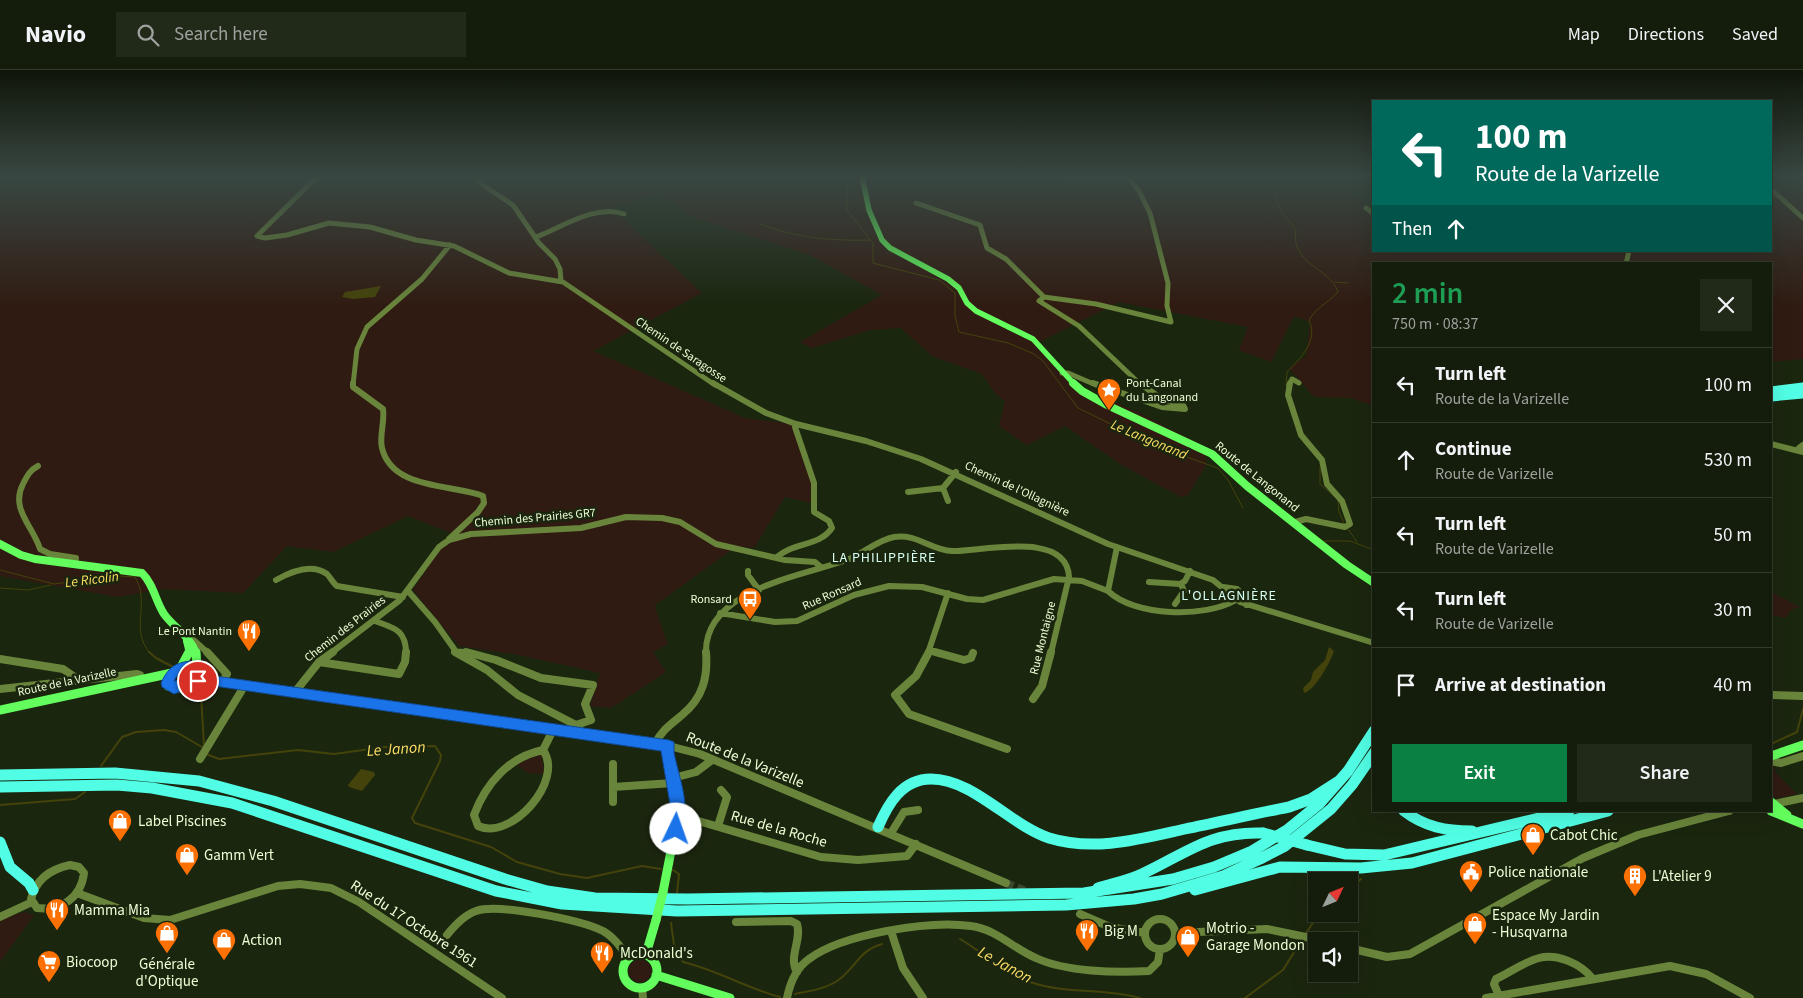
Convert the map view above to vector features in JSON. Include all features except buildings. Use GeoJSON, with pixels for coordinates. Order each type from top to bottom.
{"type":"FeatureCollection","features":[{"type":"Feature","properties":{"kind":"highway"},"geometry":{"type":"LineString","coordinates":[[1772,390],[1803,387]]}},
{"type":"Feature","properties":{"kind":"highway"},"geometry":{"type":"LineString","coordinates":[[1772,397],[1803,394]]}},
{"type":"Feature","properties":{"kind":"highway"},"geometry":{"type":"LineString","coordinates":[[0,775],[115,773],[199,781],[272,802],[505,879],[547,891],[595,898],[688,899],[1084,893],[1129,889],[1196,874],[1234,860],[1286,832],[1311,812],[1342,781],[1372,734]]}},
{"type":"Feature","properties":{"kind":"highway"},"geometry":{"type":"LineString","coordinates":[[0,787],[117,785],[152,788],[232,803],[496,891],[540,901],[633,910],[1066,905],[1134,899],[1162,894],[1223,876],[1284,846],[1331,809],[1352,785],[1372,756]]}},
{"type":"Feature","properties":{"kind":"highway"},"geometry":{"type":"LineString","coordinates":[[878,827],[892,801],[903,788],[920,780],[930,778],[955,783],[1014,821],[1042,835],[1068,842],[1096,845],[1119,843],[1289,807],[1311,799],[1333,783],[1342,781]]}},
{"type":"Feature","properties":{"kind":"highway"},"geometry":{"type":"LineString","coordinates":[[1406,812],[1429,827],[1452,832],[1487,830]]}},
{"type":"Feature","properties":{"kind":"highway"},"geometry":{"type":"LineString","coordinates":[[1084,893],[1141,874],[1209,838],[1230,832],[1263,833],[1338,854],[1366,857],[1400,852],[1565,812]]}},
{"type":"Feature","properties":{"kind":"highway"},"geometry":{"type":"LineString","coordinates":[[1162,894],[1178,894],[1216,885],[1254,872],[1280,867],[1361,868],[1412,863],[1604,812]]}},
{"type":"Feature","properties":{"kind":"highway"},"geometry":{"type":"LineString","coordinates":[[0,842],[10,867],[29,883],[33,890]]}},
{"type":"Feature","properties":{"kind":"main road","name":"Route de Langonand"},"geometry":{"type":"LineString","coordinates":[[873,219],[885,244],[954,284],[967,304],[976,311],[1026,334],[1039,345],[1074,385],[1094,399],[1212,454],[1242,482],[1347,565],[1372,581]]}},
{"type":"Feature","properties":{"kind":"main road"},"geometry":{"type":"LineString","coordinates":[[0,544],[21,555],[35,559],[142,573],[150,581],[164,614],[182,630],[193,644],[197,667],[190,684]]}},
{"type":"Feature","properties":{"kind":"main road"},"geometry":{"type":"LineString","coordinates":[[139,680],[172,672],[183,665],[189,658],[190,649],[182,630]]}},
{"type":"Feature","properties":{"kind":"main road"},"geometry":{"type":"LineString","coordinates":[[183,665],[197,667],[215,681]]}},
{"type":"Feature","properties":{"kind":"main road"},"geometry":{"type":"LineString","coordinates":[[167,683],[172,672]]}},
{"type":"Feature","properties":{"kind":"main road"},"geometry":{"type":"LineString","coordinates":[[139,680],[159,680],[174,688],[215,681]]}},
{"type":"Feature","properties":{"kind":"main road","name":"Route de la Varizelle"},"geometry":{"type":"LineString","coordinates":[[0,710],[139,680]]}},
{"type":"Feature","properties":{"kind":"main road","name":"Route de la Varizelle"},"geometry":{"type":"LineString","coordinates":[[215,681],[553,730],[577,730],[669,746]]}},
{"type":"Feature","properties":{"kind":"main road"},"geometry":{"type":"LineString","coordinates":[[1772,756],[1803,745]]}},
{"type":"Feature","properties":{"kind":"main road"},"geometry":{"type":"LineString","coordinates":[[646,954],[663,892],[678,814],[675,780],[668,753],[669,746]]}},
{"type":"Feature","properties":{"kind":"main road"},"geometry":{"type":"LineString","coordinates":[[1775,805],[1801,823]]}},
{"type":"Feature","properties":{"kind":"main road"},"geometry":{"type":"LineString","coordinates":[[640,954],[646,954],[654,959],[656,974],[642,993],[631,988],[623,980],[623,969],[629,959],[640,954]]}},
{"type":"Feature","properties":{"kind":"main road"},"geometry":{"type":"LineString","coordinates":[[656,974],[730,998]]}},
{"type":"Feature","properties":{"kind":"street"},"geometry":{"type":"LineString","coordinates":[[272,219],[258,232],[257,236],[265,238],[287,236],[324,224],[370,228],[416,240],[450,245],[509,274],[561,281],[558,264],[523,219]]}},
{"type":"Feature","properties":{"kind":"street"},"geometry":{"type":"LineString","coordinates":[[536,237],[583,219]]}},
{"type":"Feature","properties":{"kind":"street"},"geometry":{"type":"LineString","coordinates":[[963,219],[980,225],[987,248],[1006,259],[1044,297],[1096,304],[1171,322],[1167,306],[1168,283],[1152,219]]}},
{"type":"Feature","properties":{"kind":"street","name":"Chemin des Prairies"},"geometry":{"type":"LineString","coordinates":[[295,692],[319,662],[375,621],[403,597],[436,550],[478,512],[484,502],[483,496],[475,493],[423,484],[401,473],[388,460],[382,448],[383,409],[353,387],[353,370],[357,349],[367,327],[422,279],[450,245]]}},
{"type":"Feature","properties":{"kind":"street","name":"Chemin de Saragosse"},"geometry":{"type":"LineString","coordinates":[[561,281],[592,300],[713,384],[754,408],[796,424]]}},
{"type":"Feature","properties":{"kind":"street"},"geometry":{"type":"LineString","coordinates":[[1044,297],[1039,301],[1079,326],[1141,386],[1162,399],[1183,405],[1185,409],[1168,408],[1124,396],[1068,373],[1062,373]]}},
{"type":"Feature","properties":{"kind":"street"},"geometry":{"type":"LineString","coordinates":[[1295,522],[1306,519],[1345,527],[1350,524],[1342,501],[1327,484],[1322,460],[1301,435],[1288,391],[1292,379],[1297,380],[1299,384]]}},
{"type":"Feature","properties":{"kind":"street"},"geometry":{"type":"LineString","coordinates":[[776,557],[789,548],[822,539],[832,528],[829,521],[817,515],[814,510],[814,484],[795,427],[796,424]]}},
{"type":"Feature","properties":{"kind":"street","name":"Chemin de l'Ollagnière"},"geometry":{"type":"LineString","coordinates":[[796,424],[890,448],[956,472],[1117,547],[1213,580],[1236,600],[1246,605],[1372,642]]}},
{"type":"Feature","properties":{"kind":"street"},"geometry":{"type":"LineString","coordinates":[[1772,444],[1802,449]]}},
{"type":"Feature","properties":{"kind":"street"},"geometry":{"type":"LineString","coordinates":[[38,466],[32,469],[24,481],[19,494],[18,508],[24,520],[36,535],[40,549],[50,554],[76,558],[75,564]]}},
{"type":"Feature","properties":{"kind":"street"},"geometry":{"type":"LineString","coordinates":[[908,492],[943,488],[956,472]]}},
{"type":"Feature","properties":{"kind":"street"},"geometry":{"type":"LineString","coordinates":[[943,488],[948,500]]}},
{"type":"Feature","properties":{"kind":"street","name":"Chemin des Prairies GR7"},"geometry":{"type":"LineString","coordinates":[[449,540],[482,533],[581,528],[626,518],[662,518],[680,522],[716,544],[776,557],[815,562],[821,568]]}},
{"type":"Feature","properties":{"kind":"street"},"geometry":{"type":"LineString","coordinates":[[655,744],[663,729],[690,708],[704,685],[707,634],[720,613],[736,601],[759,590],[850,558],[888,538],[910,537],[940,549],[951,550],[1009,545],[1034,547],[1050,552],[1063,561],[1068,568],[1069,579],[1108,591],[1115,598],[1126,603],[1181,612],[1205,610],[1236,600]]}},
{"type":"Feature","properties":{"kind":"street"},"geometry":{"type":"LineString","coordinates":[[1108,591],[1117,547]]}},
{"type":"Feature","properties":{"kind":"street"},"geometry":{"type":"LineString","coordinates":[[276,580],[291,571],[303,569],[327,574],[330,581],[337,586],[403,597]]}},
{"type":"Feature","properties":{"kind":"street"},"geometry":{"type":"LineString","coordinates":[[748,571],[748,575],[759,590]]}},
{"type":"Feature","properties":{"kind":"street"},"geometry":{"type":"LineString","coordinates":[[1149,582],[1158,585],[1181,584],[1185,582],[1190,571]]}},
{"type":"Feature","properties":{"kind":"street","name":"Rue Ronsard"},"geometry":{"type":"LineString","coordinates":[[720,613],[787,622],[805,619],[854,595],[878,588],[910,586],[967,599],[988,600],[1046,580],[1069,579]]}},
{"type":"Feature","properties":{"kind":"street","name":"Rue Montaigne"},"geometry":{"type":"LineString","coordinates":[[1033,699],[1042,686],[1069,579]]}},
{"type":"Feature","properties":{"kind":"street"},"geometry":{"type":"LineString","coordinates":[[1175,604],[1184,591],[1181,584]]}},
{"type":"Feature","properties":{"kind":"street","name":"Chemin de l'Ollagnière"},"geometry":{"type":"LineString","coordinates":[[1223,587],[1229,586],[1243,592],[1247,598],[1246,605]]}},
{"type":"Feature","properties":{"kind":"street"},"geometry":{"type":"LineString","coordinates":[[408,590],[442,632],[454,651],[487,670],[518,695],[577,730],[591,720],[585,704],[593,685],[549,680],[462,650],[454,651]]}},
{"type":"Feature","properties":{"kind":"street"},"geometry":{"type":"LineString","coordinates":[[948,594],[927,659],[905,688],[895,695],[909,714],[1007,749]]}},
{"type":"Feature","properties":{"kind":"street"},"geometry":{"type":"LineString","coordinates":[[319,662],[403,675],[407,652],[406,644],[393,626],[375,621]]}},
{"type":"Feature","properties":{"kind":"street"},"geometry":{"type":"LineString","coordinates":[[182,630],[204,649],[227,674],[215,681]]}},
{"type":"Feature","properties":{"kind":"street"},"geometry":{"type":"LineString","coordinates":[[930,650],[964,660],[971,658],[973,653]]}},
{"type":"Feature","properties":{"kind":"street"},"geometry":{"type":"LineString","coordinates":[[0,659],[63,669],[76,678],[76,681]]}},
{"type":"Feature","properties":{"kind":"street"},"geometry":{"type":"LineString","coordinates":[[0,689],[137,674],[140,675],[139,680]]}},
{"type":"Feature","properties":{"kind":"street"},"geometry":{"type":"LineString","coordinates":[[201,757],[245,685]]}},
{"type":"Feature","properties":{"kind":"street"},"geometry":{"type":"LineString","coordinates":[[1772,695],[1803,696]]}},
{"type":"Feature","properties":{"kind":"street"},"geometry":{"type":"LineString","coordinates":[[543,750],[533,752],[517,761],[489,786],[474,815],[474,820],[479,827],[490,830],[504,827],[520,817],[534,803],[547,780],[548,762],[543,750],[553,730]]}},
{"type":"Feature","properties":{"kind":"street","name":"Route de la Varizelle"},"geometry":{"type":"LineString","coordinates":[[669,746],[688,750],[878,827],[1006,883]]}},
{"type":"Feature","properties":{"kind":"street"},"geometry":{"type":"LineString","coordinates":[[1772,761],[1781,763],[1803,756]]}},
{"type":"Feature","properties":{"kind":"street"},"geometry":{"type":"LineString","coordinates":[[613,787],[675,780],[696,772],[712,760]]}},
{"type":"Feature","properties":{"kind":"street"},"geometry":{"type":"LineString","coordinates":[[613,764],[613,802]]}},
{"type":"Feature","properties":{"kind":"street"},"geometry":{"type":"LineString","coordinates":[[718,826],[727,797],[721,790]]}},
{"type":"Feature","properties":{"kind":"street"},"geometry":{"type":"LineString","coordinates":[[1775,805],[1803,798]]}},
{"type":"Feature","properties":{"kind":"street"},"geometry":{"type":"LineString","coordinates":[[891,833],[902,812],[910,808],[918,810]]}},
{"type":"Feature","properties":{"kind":"street"},"geometry":{"type":"LineString","coordinates":[[1358,950],[1386,957],[1410,954],[1591,855],[1638,835],[1719,813]]}},
{"type":"Feature","properties":{"kind":"street","name":"Rue de la Roche"},"geometry":{"type":"LineString","coordinates":[[678,814],[809,855],[827,858],[907,856],[916,844]]}},
{"type":"Feature","properties":{"kind":"street"},"geometry":{"type":"LineString","coordinates":[[70,865],[79,867],[84,873],[82,885],[77,893],[62,905],[53,909],[37,908],[32,902],[33,890],[47,874],[70,865]]}},
{"type":"Feature","properties":{"kind":"street","name":"Rue du 17 Octobre 1961"},"geometry":{"type":"LineString","coordinates":[[77,893],[144,918],[170,920],[278,886],[300,884],[331,888],[359,902],[502,998]]}},
{"type":"Feature","properties":{"kind":"street"},"geometry":{"type":"LineString","coordinates":[[0,917],[32,902]]}},
{"type":"Feature","properties":{"kind":"street"},"geometry":{"type":"LineString","coordinates":[[447,935],[460,921],[477,910],[488,908],[507,910],[580,924],[604,931],[611,936],[629,959]]}},
{"type":"Feature","properties":{"kind":"street"},"geometry":{"type":"LineString","coordinates":[[1080,914],[1110,927],[1144,933]]}},
{"type":"Feature","properties":{"kind":"street"},"geometry":{"type":"LineString","coordinates":[[1155,918],[1165,920],[1175,933],[1172,945],[1160,949],[1148,942],[1144,933],[1147,924],[1155,918]]}},
{"type":"Feature","properties":{"kind":"street"},"geometry":{"type":"LineString","coordinates":[[736,922],[791,921],[797,924],[799,930],[793,965],[797,972]]}},
{"type":"Feature","properties":{"kind":"street"},"geometry":{"type":"LineString","coordinates":[[787,998],[797,972],[810,958],[825,949],[890,931],[927,925],[970,926],[995,934],[1038,960],[1070,967],[1149,971],[1158,962],[1160,949]]}},
{"type":"Feature","properties":{"kind":"street"},"geometry":{"type":"LineString","coordinates":[[1175,933],[1250,928],[1294,933],[1308,937]]}},
{"type":"Feature","properties":{"kind":"street"},"geometry":{"type":"LineString","coordinates":[[890,931],[903,968],[924,998]]}},
{"type":"Feature","properties":{"kind":"street"},"geometry":{"type":"LineString","coordinates":[[1499,996],[1494,984],[1496,979],[1540,958],[1548,957],[1578,965],[1586,969],[1592,978]]}},
{"type":"Feature","properties":{"kind":"street"},"geometry":{"type":"LineString","coordinates":[[1486,998],[1592,978],[1679,965],[1710,976],[1750,998]]}},
{"type":"Feature","properties":{"kind":"shaded area"},"geometry":{"type":"Polygon","coordinates":[[[0,219],[624,219],[702,293],[593,351],[745,418],[792,424],[813,484],[811,503],[785,497],[754,548],[737,546],[655,605],[668,644],[653,652],[666,672],[611,708],[590,706],[600,673],[519,655],[459,646],[413,590],[440,549],[456,535],[408,516],[333,552],[287,546],[243,593],[163,589],[118,597],[0,576],[0,219]]]}},
{"type":"Feature","properties":{"kind":"shaded area"},"geometry":{"type":"Polygon","coordinates":[[[699,219],[1372,219],[1372,252],[1772,252],[1772,219],[1803,219],[1803,359],[1772,362],[1772,262],[1372,262],[1372,405],[1351,398],[1314,397],[1289,368],[1306,356],[1310,322],[1294,316],[1271,362],[1239,350],[1248,327],[1119,302],[1035,344],[1073,384],[1144,415],[1205,447],[1206,465],[1188,495],[1181,497],[1120,464],[1065,426],[1027,445],[999,426],[1005,401],[996,394],[982,374],[932,356],[901,328],[870,330],[812,348],[800,342],[882,295],[810,255],[699,219]]]}},
{"type":"Feature","properties":{"kind":"shaded area"},"geometry":{"type":"Polygon","coordinates":[[[381,286],[375,297],[353,299],[342,297],[345,292],[381,286]]]}},
{"type":"Feature","properties":{"kind":"shaded area"},"geometry":{"type":"Polygon","coordinates":[[[1772,593],[1800,607],[1792,609],[1785,618],[1772,615],[1772,593]]]}},
{"type":"Feature","properties":{"kind":"shaded area"},"geometry":{"type":"Polygon","coordinates":[[[1329,647],[1334,651],[1326,668],[1317,682],[1304,693],[1303,688],[1311,680],[1313,672],[1325,660],[1329,647]]]}},
{"type":"Feature","properties":{"kind":"shaded area"},"geometry":{"type":"Polygon","coordinates":[[[538,754],[542,755],[544,774],[528,773],[517,765],[538,754]]]}},
{"type":"Feature","properties":{"kind":"shaded area"},"geometry":{"type":"Polygon","coordinates":[[[1772,765],[1776,769],[1774,771],[1797,794],[1778,798],[1772,796],[1772,765]]]}},
{"type":"Feature","properties":{"kind":"shaded area"},"geometry":{"type":"Polygon","coordinates":[[[361,769],[374,772],[375,775],[362,791],[348,785],[361,769]]]}},
{"type":"Feature","properties":{"kind":"shaded area"},"geometry":{"type":"Polygon","coordinates":[[[24,912],[34,915],[0,962],[0,920],[24,912]]]}},
{"type":"Feature","properties":{"kind":"shaded area"},"geometry":{"type":"Polygon","coordinates":[[[636,960],[644,960],[651,967],[651,975],[644,982],[636,982],[629,975],[629,967],[636,960]]]}},
{"type":"Feature","properties":{"kind":"waterway","name":"Le Langonand"},"geometry":{"type":"LineString","coordinates":[[854,219],[873,243],[873,263],[939,280],[955,293],[955,315],[959,332],[1008,343],[1034,354],[1043,361],[1078,408],[1160,448],[1218,468],[1228,480],[1243,508]]}},
{"type":"Feature","properties":{"kind":"waterway"},"geometry":{"type":"LineString","coordinates":[[1286,386],[1287,372],[1307,349],[1310,342],[1312,335],[1309,321],[1311,317],[1338,292],[1334,284],[1299,251],[1296,242],[1296,230],[1288,219]]}},
{"type":"Feature","properties":{"kind":"waterway"},"geometry":{"type":"LineString","coordinates":[[760,224],[787,233],[814,238],[870,240]]}},
{"type":"Feature","properties":{"kind":"waterway"},"geometry":{"type":"LineString","coordinates":[[1335,282],[1348,283]]}},
{"type":"Feature","properties":{"kind":"waterway"},"geometry":{"type":"LineString","coordinates":[[1320,467],[1320,484],[1336,498]]}},
{"type":"Feature","properties":{"kind":"waterway"},"geometry":{"type":"LineString","coordinates":[[1338,501],[1339,512],[1344,523]]}},
{"type":"Feature","properties":{"kind":"waterway"},"geometry":{"type":"LineString","coordinates":[[1348,529],[1357,542]]}},
{"type":"Feature","properties":{"kind":"waterway","name":"Le Langonand"},"geometry":{"type":"LineString","coordinates":[[1324,541],[1350,541],[1372,549]]}},
{"type":"Feature","properties":{"kind":"waterway","name":"Le Ricolin"},"geometry":{"type":"LineString","coordinates":[[0,570],[54,584],[119,576],[135,577],[141,596],[141,635],[150,653]]}},
{"type":"Feature","properties":{"kind":"waterway","name":"Le Ricolin"},"geometry":{"type":"LineString","coordinates":[[0,588],[28,590],[51,585]]}},
{"type":"Feature","properties":{"kind":"waterway","name":"Le Ricolin"},"geometry":{"type":"LineString","coordinates":[[150,653],[175,668]]}},
{"type":"Feature","properties":{"kind":"waterway","name":"Le Ricolin"},"geometry":{"type":"LineString","coordinates":[[201,664],[212,666],[217,672],[214,676]]}},
{"type":"Feature","properties":{"kind":"waterway","name":"Le Ricolin"},"geometry":{"type":"LineString","coordinates":[[204,745],[201,695],[207,685]]}},
{"type":"Feature","properties":{"kind":"waterway","name":"Le Janon"},"geometry":{"type":"LineString","coordinates":[[1772,744],[1797,732],[1803,709]]}},
{"type":"Feature","properties":{"kind":"waterway","name":"Le Janon"},"geometry":{"type":"LineString","coordinates":[[101,766],[122,737],[136,732],[164,730],[176,732],[202,747]]}},
{"type":"Feature","properties":{"kind":"waterway","name":"Le Janon"},"geometry":{"type":"LineString","coordinates":[[206,754],[219,759],[298,750],[334,754],[385,747],[435,746],[441,755],[440,761],[412,818],[415,823],[491,847],[517,862],[560,874],[587,878],[642,866],[661,869]]}},
{"type":"Feature","properties":{"kind":"waterway","name":"Le Janon"},"geometry":{"type":"LineString","coordinates":[[0,805],[75,799],[85,792]]}},
{"type":"Feature","properties":{"kind":"waterway","name":"Le Janon"},"geometry":{"type":"LineString","coordinates":[[673,870],[679,874],[677,893]]}},
{"type":"Feature","properties":{"kind":"waterway","name":"Le Janon"},"geometry":{"type":"LineString","coordinates":[[1358,882],[1361,879]]}},
{"type":"Feature","properties":{"kind":"waterway","name":"Le Janon"},"geometry":{"type":"LineString","coordinates":[[1306,933],[1314,922]]}},
{"type":"Feature","properties":{"kind":"waterway","name":"Le Janon"},"geometry":{"type":"LineString","coordinates":[[671,923],[674,945],[683,962],[696,965],[780,997]]}},
{"type":"Feature","properties":{"kind":"waterway","name":"Le Janon"},"geometry":{"type":"LineString","coordinates":[[960,939],[1004,969],[1033,983],[1059,989],[1113,993],[1140,998]]}},
{"type":"Feature","properties":{"kind":"waterway","name":"Le Janon"},"geometry":{"type":"LineString","coordinates":[[1245,998],[1283,970],[1301,941]]}},
{"type":"Feature","properties":{"kind":"waterway","name":"Le Janon"},"geometry":{"type":"LineString","coordinates":[[795,994],[832,984],[843,976],[862,955],[882,944]]}},
{"type":"Feature","properties":{"kind":"tunnel"},"geometry":{"type":"LineString","coordinates":[[1006,883],[1026,891]]}},
{"type":"Feature","properties":{"kind":"place","name":"Pont-Canal du Langonand"},"geometry":{"type":"Point","coordinates":[1109,411]}},
{"type":"Feature","properties":{"kind":"place","name":"Ronsard"},"geometry":{"type":"Point","coordinates":[750,620]}},
{"type":"Feature","properties":{"kind":"place","name":"Le Pont Nantin"},"geometry":{"type":"Point","coordinates":[249,652]}},
{"type":"Feature","properties":{"kind":"place","name":"Label Piscines"},"geometry":{"type":"Point","coordinates":[120,842]}},
{"type":"Feature","properties":{"kind":"place","name":"Cabot Chic"},"geometry":{"type":"Point","coordinates":[1533,856]}},
{"type":"Feature","properties":{"kind":"place","name":"Gamm Vert"},"geometry":{"type":"Point","coordinates":[187,876]}},
{"type":"Feature","properties":{"kind":"place","name":"Police nationale"},"geometry":{"type":"Point","coordinates":[1471,893]}},
{"type":"Feature","properties":{"kind":"place","name":"L'Atelier 9"},"geometry":{"type":"Point","coordinates":[1635,897]}},
{"type":"Feature","properties":{"kind":"place","name":"Mamma Mia"},"geometry":{"type":"Point","coordinates":[57,931]}},
{"type":"Feature","properties":{"kind":"place","name":"Espace My Jardin - Husqvarna"},"geometry":{"type":"Point","coordinates":[1475,945]}},
{"type":"Feature","properties":{"kind":"place","name":"Big M"},"geometry":{"type":"Point","coordinates":[1087,952]}},
{"type":"Feature","properties":{"kind":"place","name":"Générale d'Optique"},"geometry":{"type":"Point","coordinates":[167,954]}},
{"type":"Feature","properties":{"kind":"place","name":"Motrio - Garage Mondon"},"geometry":{"type":"Point","coordinates":[1188,958]}},
{"type":"Feature","properties":{"kind":"place","name":"Action"},"geometry":{"type":"Point","coordinates":[224,961]}},
{"type":"Feature","properties":{"kind":"place","name":"McDonald's"},"geometry":{"type":"Point","coordinates":[602,974]}},
{"type":"Feature","properties":{"kind":"place","name":"Biocoop"},"geometry":{"type":"Point","coordinates":[49,983]}},
{"type":"Feature","properties":{"kind":"district","name":"LA PHILIPPIÈRE"},"geometry":{"type":"Point","coordinates":[884,558]}},
{"type":"Feature","properties":{"kind":"district","name":"L'OLLAGNIÈRE"},"geometry":{"type":"Point","coordinates":[1229,596]}},
{"type":"Feature","properties":{"kind":"route"},"geometry":{"type":"LineString","coordinates":[[198,681],[179,688],[170,688],[167,683],[172,672],[181,667],[190,666],[197,669],[197,672],[207,680],[669,746],[667,750],[678,804],[676,829]]}}]}
